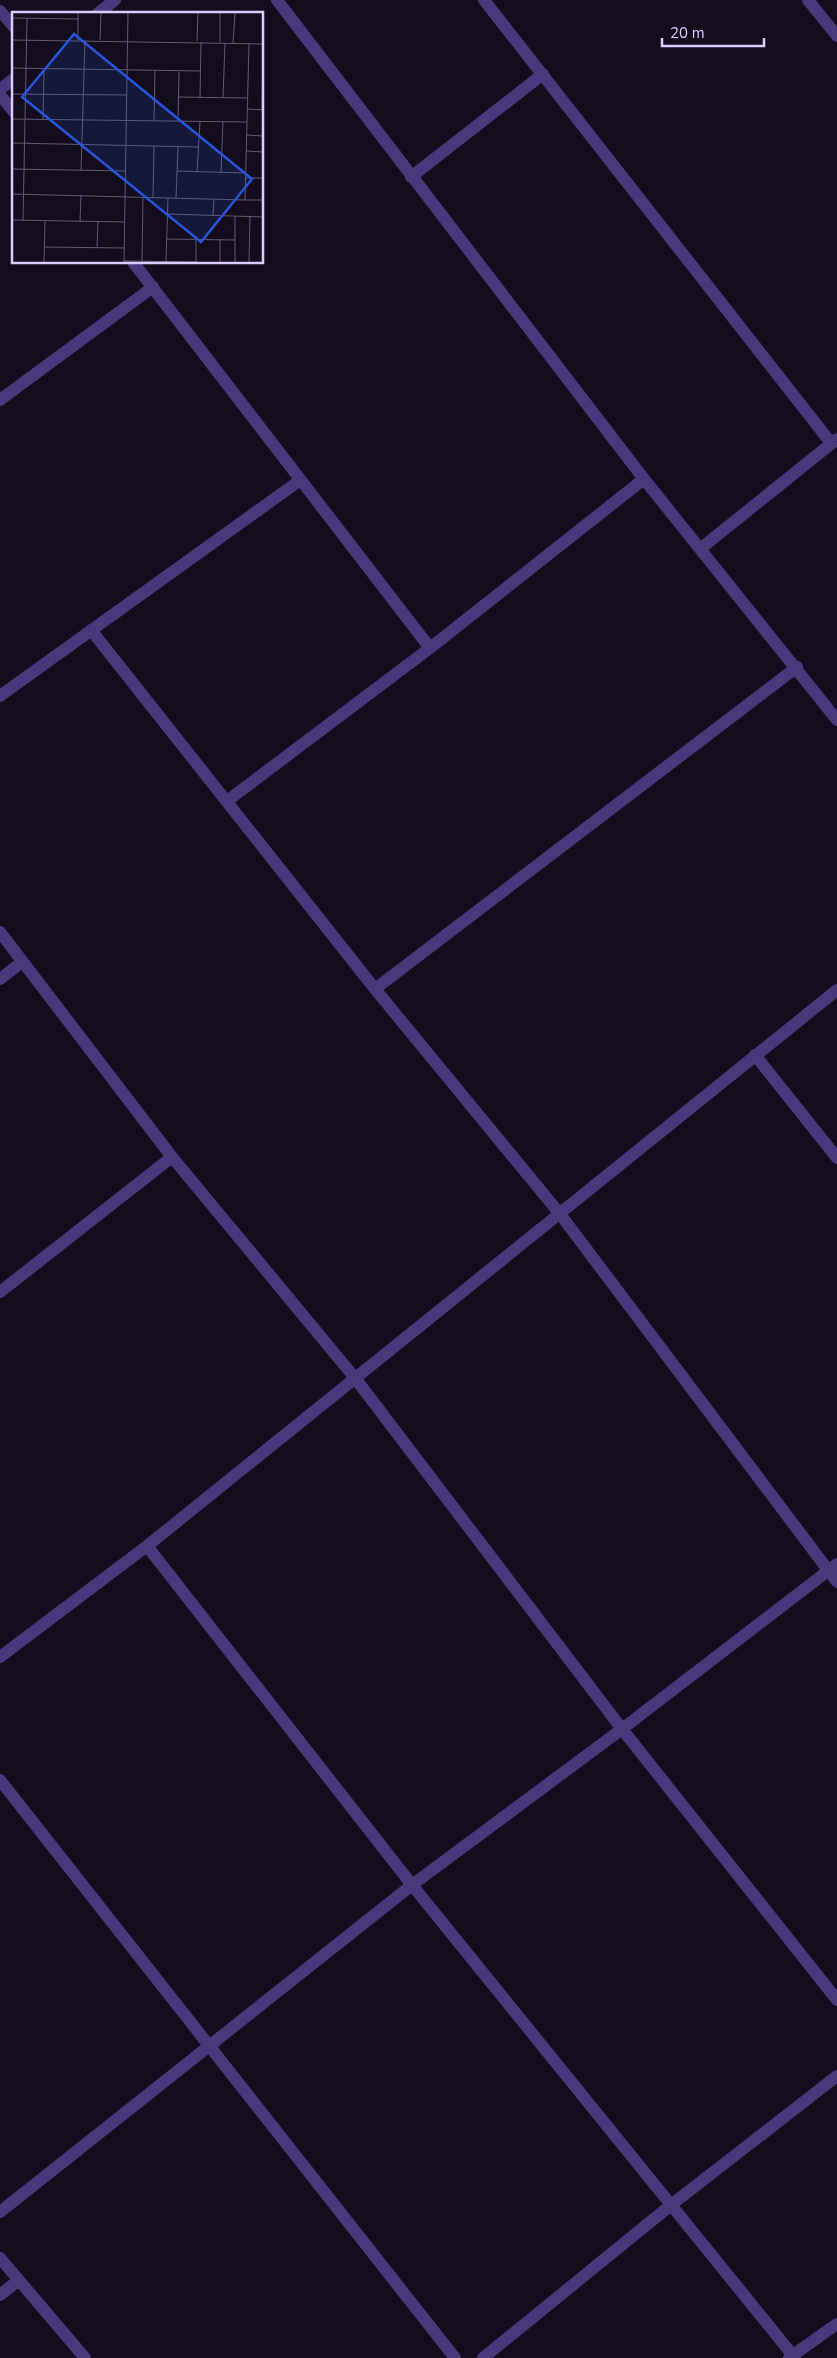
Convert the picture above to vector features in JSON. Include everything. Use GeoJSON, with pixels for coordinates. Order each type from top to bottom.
{"type":"FeatureCollection","features":[{"type":"Feature","properties":{"kind":"street"},"geometry":{"type":"LineString","coordinates":[[100,12],[115,0]]}},
{"type":"Feature","properties":{"kind":"street"},"geometry":{"type":"LineString","coordinates":[[277,0],[644,479],[797,667],[837,720]]}},
{"type":"Feature","properties":{"kind":"street"},"geometry":{"type":"LineString","coordinates":[[484,0],[834,441],[700,549]]}},
{"type":"Feature","properties":{"kind":"street"},"geometry":{"type":"LineString","coordinates":[[808,0],[837,36]]}},
{"type":"Feature","properties":{"kind":"street"},"geometry":{"type":"LineString","coordinates":[[0,11],[12,26]]}},
{"type":"Feature","properties":{"kind":"street"},"geometry":{"type":"LineString","coordinates":[[411,177],[543,74]]}},
{"type":"Feature","properties":{"kind":"street"},"geometry":{"type":"LineString","coordinates":[[0,89],[12,80]]}},
{"type":"Feature","properties":{"kind":"street"},"geometry":{"type":"LineString","coordinates":[[0,94],[12,109]]}},
{"type":"Feature","properties":{"kind":"street"},"geometry":{"type":"LineString","coordinates":[[136,264],[299,480],[430,648]]}},
{"type":"Feature","properties":{"kind":"street"},"geometry":{"type":"LineString","coordinates":[[0,400],[153,287]]}},
{"type":"Feature","properties":{"kind":"street"},"geometry":{"type":"LineString","coordinates":[[227,801],[430,648],[644,479]]}},
{"type":"Feature","properties":{"kind":"street"},"geometry":{"type":"LineString","coordinates":[[0,696],[299,480]]}},
{"type":"Feature","properties":{"kind":"street"},"geometry":{"type":"LineString","coordinates":[[91,630],[375,989],[560,1214],[832,1567],[837,1582]]}},
{"type":"Feature","properties":{"kind":"street"},"geometry":{"type":"LineString","coordinates":[[375,989],[797,667]]}},
{"type":"Feature","properties":{"kind":"street"},"geometry":{"type":"LineString","coordinates":[[0,932],[172,1157],[356,1378],[622,1730],[837,2000]]}},
{"type":"Feature","properties":{"kind":"street"},"geometry":{"type":"LineString","coordinates":[[0,979],[22,962]]}},
{"type":"Feature","properties":{"kind":"street"},"geometry":{"type":"LineString","coordinates":[[0,1657],[147,1546],[560,1214],[755,1054],[837,990]]}},
{"type":"Feature","properties":{"kind":"street"},"geometry":{"type":"LineString","coordinates":[[755,1054],[837,1158]]}},
{"type":"Feature","properties":{"kind":"street"},"geometry":{"type":"LineString","coordinates":[[0,1292],[172,1157]]}},
{"type":"Feature","properties":{"kind":"street"},"geometry":{"type":"LineString","coordinates":[[147,1546],[412,1884],[792,2357],[837,2324]]}},
{"type":"Feature","properties":{"kind":"street"},"geometry":{"type":"LineString","coordinates":[[0,2212],[412,1884],[622,1730],[832,1567]]}},
{"type":"Feature","properties":{"kind":"street"},"geometry":{"type":"LineString","coordinates":[[0,1780],[455,2358]]}},
{"type":"Feature","properties":{"kind":"street"},"geometry":{"type":"LineString","coordinates":[[483,2358],[671,2205],[837,2076]]}},
{"type":"Feature","properties":{"kind":"street"},"geometry":{"type":"LineString","coordinates":[[0,2258],[85,2358]]}},
{"type":"Feature","properties":{"kind":"street"},"geometry":{"type":"LineString","coordinates":[[0,2295],[19,2280]]}}]}
